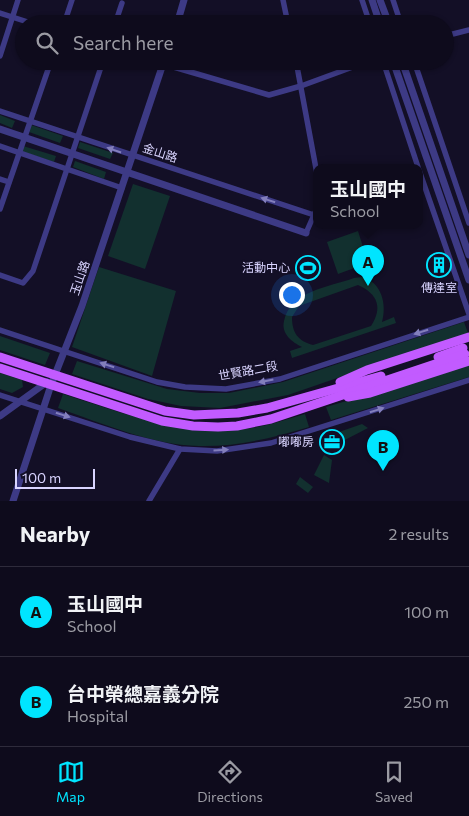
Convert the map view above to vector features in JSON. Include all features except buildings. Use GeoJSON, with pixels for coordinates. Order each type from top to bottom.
{"type":"FeatureCollection","features":[{"type":"Feature","properties":{"kind":"main road"},"geometry":{"type":"LineString","coordinates":[[312,394],[367,370],[469,337]]}},
{"type":"Feature","properties":{"kind":"main road"},"geometry":{"type":"LineString","coordinates":[[0,357],[166,411],[194,415],[238,414],[257,410],[466,354]]}},
{"type":"Feature","properties":{"kind":"main road"},"geometry":{"type":"LineString","coordinates":[[0,368],[162,421],[193,426],[237,426],[270,419],[466,354]]}},
{"type":"Feature","properties":{"kind":"street"},"geometry":{"type":"LineString","coordinates":[[0,56],[18,0]]}},
{"type":"Feature","properties":{"kind":"street"},"geometry":{"type":"LineString","coordinates":[[67,15],[72,0]]}},
{"type":"Feature","properties":{"kind":"street"},"geometry":{"type":"LineString","coordinates":[[179,15],[184,0]]}},
{"type":"Feature","properties":{"kind":"street"},"geometry":{"type":"LineString","coordinates":[[283,0],[286,15]]}},
{"type":"Feature","properties":{"kind":"street"},"geometry":{"type":"LineString","coordinates":[[362,0],[367,15]]}},
{"type":"Feature","properties":{"kind":"street"},"geometry":{"type":"LineString","coordinates":[[372,0],[377,15]]}},
{"type":"Feature","properties":{"kind":"street"},"geometry":{"type":"LineString","coordinates":[[380,0],[386,15]]}},
{"type":"Feature","properties":{"kind":"street"},"geometry":{"type":"LineString","coordinates":[[393,0],[398,15]]}},
{"type":"Feature","properties":{"kind":"street"},"geometry":{"type":"LineString","coordinates":[[118,15],[122,3]]}},
{"type":"Feature","properties":{"kind":"street"},"geometry":{"type":"LineString","coordinates":[[0,13],[15,18]]}},
{"type":"Feature","properties":{"kind":"street"},"geometry":{"type":"LineString","coordinates":[[454,34],[469,30]]}},
{"type":"Feature","properties":{"kind":"street"},"geometry":{"type":"LineString","coordinates":[[0,209],[48,70]]}},
{"type":"Feature","properties":{"kind":"street"},"geometry":{"type":"LineString","coordinates":[[0,275],[23,283],[33,271],[101,70]]}},
{"type":"Feature","properties":{"kind":"street","name":"玉山路"},"geometry":{"type":"LineString","coordinates":[[56,376],[162,70]]}},
{"type":"Feature","properties":{"kind":"street"},"geometry":{"type":"LineString","coordinates":[[187,70],[264,94],[280,93],[345,70]]}},
{"type":"Feature","properties":{"kind":"street"},"geometry":{"type":"LineString","coordinates":[[298,70],[315,164]]}},
{"type":"Feature","properties":{"kind":"street"},"geometry":{"type":"LineString","coordinates":[[386,70],[418,164]]}},
{"type":"Feature","properties":{"kind":"street"},"geometry":{"type":"LineString","coordinates":[[396,70],[469,280]]}},
{"type":"Feature","properties":{"kind":"street"},"geometry":{"type":"LineString","coordinates":[[405,70],[469,255]]}},
{"type":"Feature","properties":{"kind":"street"},"geometry":{"type":"LineString","coordinates":[[417,70],[469,223]]}},
{"type":"Feature","properties":{"kind":"street","name":"金山路"},"geometry":{"type":"LineString","coordinates":[[0,110],[78,138],[313,215]]}},
{"type":"Feature","properties":{"kind":"street"},"geometry":{"type":"LineString","coordinates":[[0,129],[306,233],[313,217]]}},
{"type":"Feature","properties":{"kind":"street"},"geometry":{"type":"LineString","coordinates":[[0,146],[122,188]]}},
{"type":"Feature","properties":{"kind":"street"},"geometry":{"type":"LineString","coordinates":[[0,179],[9,182]]}},
{"type":"Feature","properties":{"kind":"street"},"geometry":{"type":"LineString","coordinates":[[423,180],[469,315]]}},
{"type":"Feature","properties":{"kind":"street","name":"世賢路二段"},"geometry":{"type":"LineString","coordinates":[[0,330],[157,382],[185,387],[226,389],[280,379],[469,315]]}},
{"type":"Feature","properties":{"kind":"street"},"geometry":{"type":"LineString","coordinates":[[0,416],[48,384],[56,376]]}},
{"type":"Feature","properties":{"kind":"street"},"geometry":{"type":"LineString","coordinates":[[0,395],[130,437],[180,450],[217,451],[271,443],[469,380]]}},
{"type":"Feature","properties":{"kind":"street"},"geometry":{"type":"LineString","coordinates":[[13,501],[43,409],[48,384]]}},
{"type":"Feature","properties":{"kind":"street"},"geometry":{"type":"LineString","coordinates":[[150,501],[180,450]]}},
{"type":"Feature","properties":{"kind":"green space"},"geometry":{"type":"Polygon","coordinates":[[[0,115],[15,121],[12,128],[0,123],[0,115]]]}},
{"type":"Feature","properties":{"kind":"green space"},"geometry":{"type":"Polygon","coordinates":[[[31,125],[63,136],[60,143],[29,132],[31,125]]]}},
{"type":"Feature","properties":{"kind":"green space"},"geometry":{"type":"Polygon","coordinates":[[[80,142],[113,153],[110,159],[78,148],[80,142]]]}},
{"type":"Feature","properties":{"kind":"green space"},"geometry":{"type":"Polygon","coordinates":[[[23,146],[56,156],[54,162],[21,151],[23,146]]]}},
{"type":"Feature","properties":{"kind":"green space"},"geometry":{"type":"Polygon","coordinates":[[[75,161],[106,172],[104,179],[73,167],[75,161]]]}},
{"type":"Feature","properties":{"kind":"green space"},"geometry":{"type":"Polygon","coordinates":[[[133,184],[170,196],[145,269],[108,256],[133,184]]]}},
{"type":"Feature","properties":{"kind":"green space"},"geometry":{"type":"Polygon","coordinates":[[[358,231],[368,263],[338,274],[327,242],[358,231]]]}},
{"type":"Feature","properties":{"kind":"green space"},"geometry":{"type":"Polygon","coordinates":[[[99,267],[176,291],[152,376],[72,347],[99,267]]]}},
{"type":"Feature","properties":{"kind":"green space"},"geometry":{"type":"Polygon","coordinates":[[[362,277],[374,284],[383,302],[382,322],[394,317],[396,323],[292,358],[290,351],[302,347],[291,340],[284,330],[284,321],[294,303],[312,292],[362,277]],[[358,285],[299,306],[292,317],[293,328],[297,336],[313,345],[371,326],[377,313],[377,307],[374,297],[358,285]]]}},
{"type":"Feature","properties":{"kind":"green space"},"geometry":{"type":"Polygon","coordinates":[[[464,322],[468,333],[288,395],[220,408],[181,406],[148,399],[72,374],[77,361],[167,389],[200,393],[229,393],[283,382],[464,322]]]}},
{"type":"Feature","properties":{"kind":"green space"},"geometry":{"type":"Polygon","coordinates":[[[0,336],[50,353],[45,365],[0,350],[0,336]]]}},
{"type":"Feature","properties":{"kind":"green space"},"geometry":{"type":"Polygon","coordinates":[[[469,365],[469,377],[331,420],[326,407],[469,365]]]}},
{"type":"Feature","properties":{"kind":"green space"},"geometry":{"type":"Polygon","coordinates":[[[0,373],[22,380],[23,387],[12,393],[0,389],[0,373]]]}},
{"type":"Feature","properties":{"kind":"green space"},"geometry":{"type":"Polygon","coordinates":[[[63,394],[147,420],[190,428],[234,430],[252,428],[305,414],[309,427],[241,443],[213,446],[181,445],[127,432],[58,408],[63,394]]]}},
{"type":"Feature","properties":{"kind":"green space"},"geometry":{"type":"Polygon","coordinates":[[[362,424],[368,428],[341,442],[339,432],[362,424]]]}},
{"type":"Feature","properties":{"kind":"green space"},"geometry":{"type":"Polygon","coordinates":[[[324,455],[332,460],[329,483],[314,475],[324,455]]]}},
{"type":"Feature","properties":{"kind":"green space"},"geometry":{"type":"Polygon","coordinates":[[[300,477],[313,487],[308,493],[296,484],[300,477]]]}},
{"type":"Feature","properties":{"kind":"place","name":"傳達室"},"geometry":{"type":"Point","coordinates":[439,265]}},
{"type":"Feature","properties":{"kind":"place","name":"活動中心"},"geometry":{"type":"Point","coordinates":[308,268]}},
{"type":"Feature","properties":{"kind":"place","name":"玉山國中"},"geometry":{"type":"Point","coordinates":[368,286]}},
{"type":"Feature","properties":{"kind":"place","name":"嘟嘟房"},"geometry":{"type":"Point","coordinates":[332,442]}},
{"type":"Feature","properties":{"kind":"place","name":"台中榮總嘉義分院"},"geometry":{"type":"Point","coordinates":[383,471]}}]}
